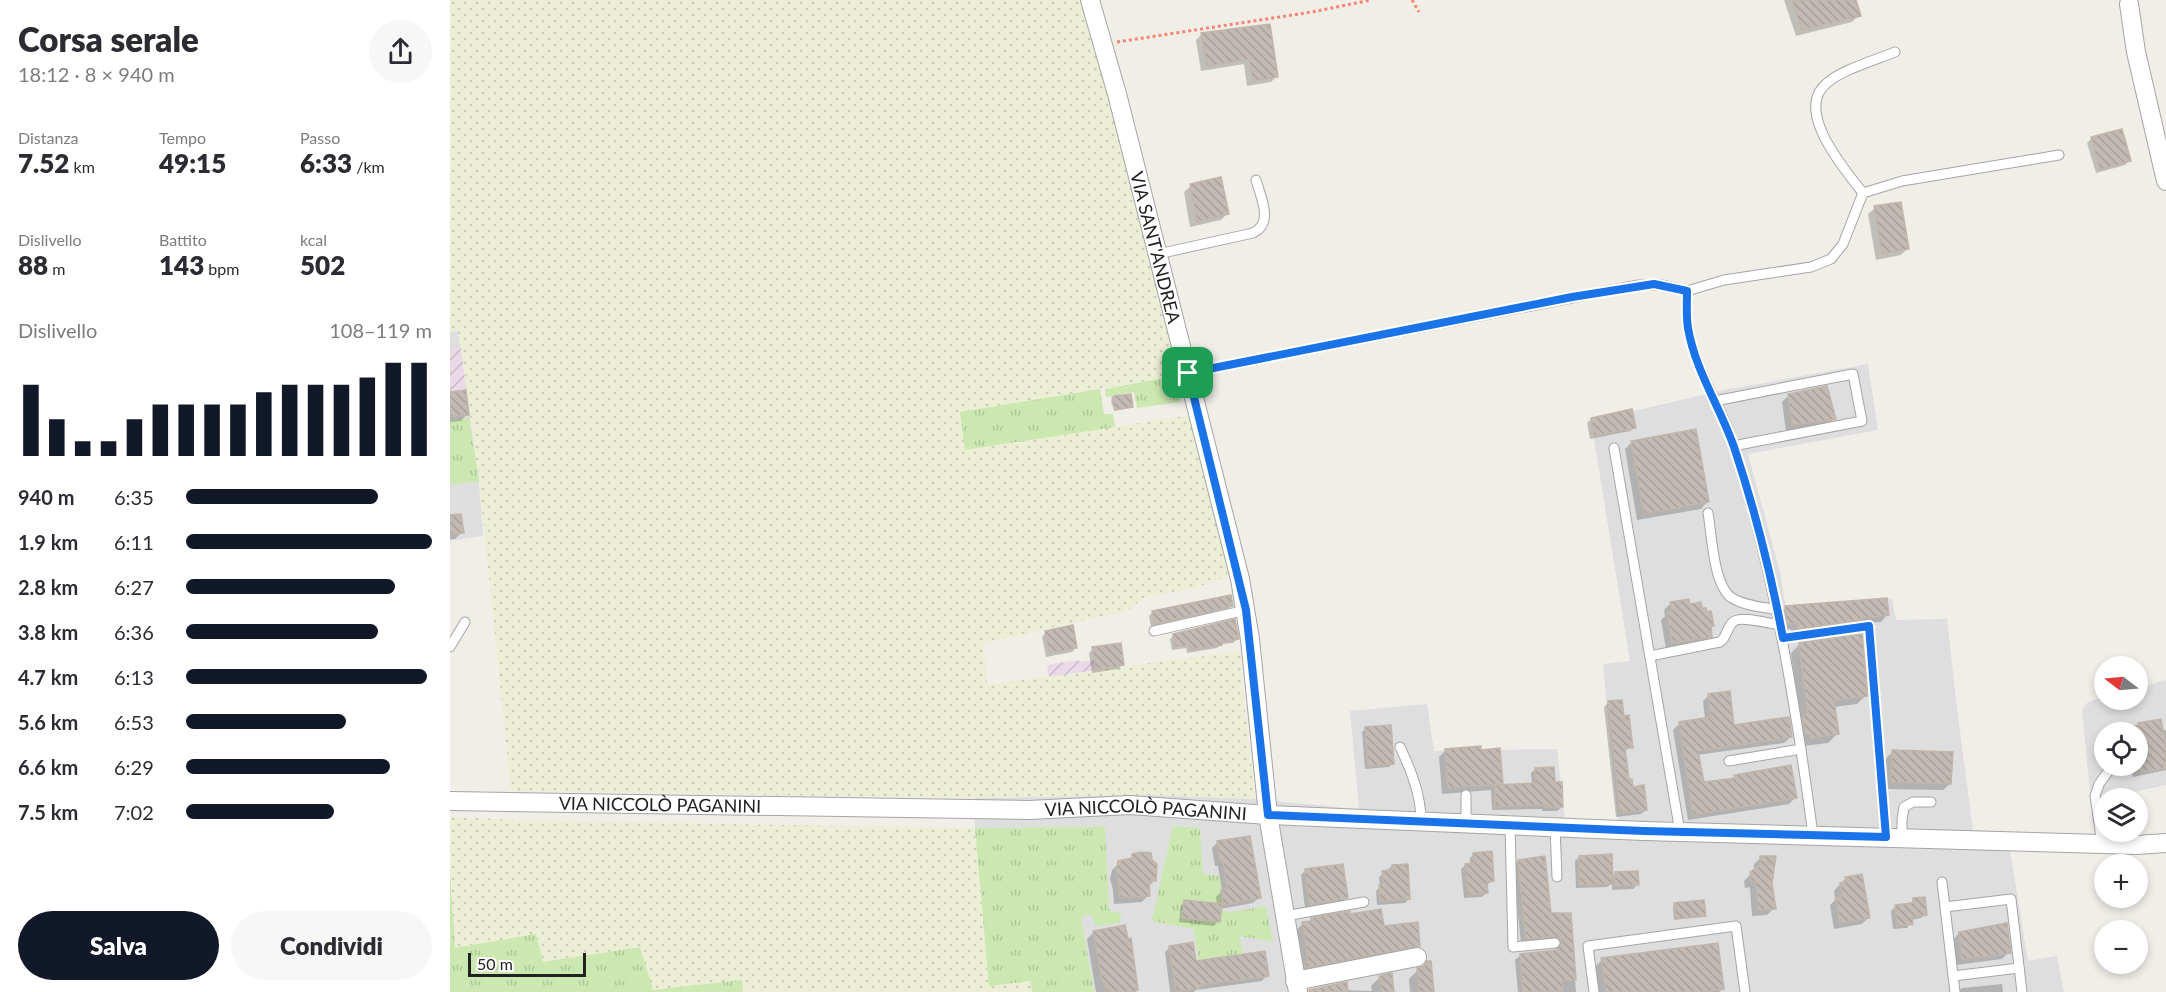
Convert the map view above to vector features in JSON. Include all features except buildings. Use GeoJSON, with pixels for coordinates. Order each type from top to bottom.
{"type":"FeatureCollection","features":[{"type":"Feature","properties":{"kind":"street","name":"VIA SANT'ANDREA"},"geometry":{"type":"LineString","coordinates":[[1090,0],[1104,44],[1158,254],[1246,610],[1268,815],[1285,916],[1294,989]]}},
{"type":"Feature","properties":{"kind":"street"},"geometry":{"type":"LineString","coordinates":[[2129,4],[2136,52],[2166,182]]}},
{"type":"Feature","properties":{"kind":"street","name":"VIA NICCOLÒ PAGANINI"},"geometry":{"type":"LineString","coordinates":[[450,801],[1029,810],[1131,805],[1268,815],[1680,832],[2102,844],[2166,843]]}},
{"type":"Feature","properties":{"kind":"street"},"geometry":{"type":"LineString","coordinates":[[1294,989],[1417,957]]}},
{"type":"Feature","properties":{"kind":"lane"},"geometry":{"type":"LineString","coordinates":[[1863,193],[1825,140],[1818,115],[1817,100],[1820,89],[1832,79],[1895,52]]}},
{"type":"Feature","properties":{"kind":"lane"},"geometry":{"type":"LineString","coordinates":[[1863,193],[1902,182],[2059,155]]}},
{"type":"Feature","properties":{"kind":"lane"},"geometry":{"type":"LineString","coordinates":[[1158,254],[1259,230],[1265,221],[1265,214],[1256,180]]}},
{"type":"Feature","properties":{"kind":"lane"},"geometry":{"type":"LineString","coordinates":[[1188,373],[1638,285],[1663,285],[1687,291],[1716,282],[1811,267],[1830,259],[1843,244],[1863,193]]}},
{"type":"Feature","properties":{"kind":"lane"},"geometry":{"type":"LineString","coordinates":[[1687,291],[1691,341],[1733,446],[1749,497],[1778,610],[1814,836]]}},
{"type":"Feature","properties":{"kind":"lane"},"geometry":{"type":"LineString","coordinates":[[1715,401],[1853,374],[1862,421],[1733,446]]}},
{"type":"Feature","properties":{"kind":"lane"},"geometry":{"type":"LineString","coordinates":[[1614,448],[1680,832]]}},
{"type":"Feature","properties":{"kind":"lane"},"geometry":{"type":"LineString","coordinates":[[1708,513],[1718,573],[1725,592],[1742,602],[1778,610]]}},
{"type":"Feature","properties":{"kind":"lane"},"geometry":{"type":"LineString","coordinates":[[1154,631],[1246,610]]}},
{"type":"Feature","properties":{"kind":"lane"},"geometry":{"type":"LineString","coordinates":[[1650,656],[1720,642],[1727,634],[1731,623],[1738,619],[1781,625]]}},
{"type":"Feature","properties":{"kind":"lane"},"geometry":{"type":"LineString","coordinates":[[450,647],[465,622]]}},
{"type":"Feature","properties":{"kind":"lane"},"geometry":{"type":"LineString","coordinates":[[1783,638],[1869,626],[1894,838]]}},
{"type":"Feature","properties":{"kind":"lane"},"geometry":{"type":"LineString","coordinates":[[1400,747],[1415,783],[1421,821]]}},
{"type":"Feature","properties":{"kind":"lane"},"geometry":{"type":"LineString","coordinates":[[1729,761],[1801,749]]}},
{"type":"Feature","properties":{"kind":"lane"},"geometry":{"type":"LineString","coordinates":[[2102,844],[2095,796],[2105,776]]}},
{"type":"Feature","properties":{"kind":"lane"},"geometry":{"type":"LineString","coordinates":[[1466,795],[1467,823]]}},
{"type":"Feature","properties":{"kind":"lane"},"geometry":{"type":"LineString","coordinates":[[1894,838],[1902,820],[1904,807],[1913,802],[1931,802]]}},
{"type":"Feature","properties":{"kind":"lane"},"geometry":{"type":"LineString","coordinates":[[1510,825],[1513,947],[1555,943]]}},
{"type":"Feature","properties":{"kind":"lane"},"geometry":{"type":"LineString","coordinates":[[1555,827],[1557,877]]}},
{"type":"Feature","properties":{"kind":"lane"},"geometry":{"type":"LineString","coordinates":[[1942,882],[1955,992]]}},
{"type":"Feature","properties":{"kind":"lane"},"geometry":{"type":"LineString","coordinates":[[1945,907],[2011,899],[2022,992]]}},
{"type":"Feature","properties":{"kind":"lane"},"geometry":{"type":"LineString","coordinates":[[1285,916],[1364,902]]}},
{"type":"Feature","properties":{"kind":"lane"},"geometry":{"type":"LineString","coordinates":[[1594,992],[1588,946],[1736,926],[1744,992]]}},
{"type":"Feature","properties":{"kind":"lane"},"geometry":{"type":"LineString","coordinates":[[1953,976],[2019,968]]}},
{"type":"Feature","properties":{"kind":"path"},"geometry":{"type":"LineString","coordinates":[[1104,44],[1312,12],[1371,0]]}},
{"type":"Feature","properties":{"kind":"path"},"geometry":{"type":"LineString","coordinates":[[1412,0],[1419,12]]}},
{"type":"Feature","properties":{"kind":"shaded area"},"geometry":{"type":"Polygon","coordinates":[[[458,331],[479,481],[483,536],[450,541],[450,332],[458,331]]]}},
{"type":"Feature","properties":{"kind":"shaded area"},"geometry":{"type":"Polygon","coordinates":[[[461,348],[466,390],[450,392],[450,349],[461,348]]]}},
{"type":"Feature","properties":{"kind":"shaded area"},"geometry":{"type":"Polygon","coordinates":[[[1868,364],[1878,430],[1748,454],[1780,572],[1786,608],[1892,599],[1896,620],[1947,619],[1973,830],[2007,832],[2028,961],[2057,956],[2064,992],[1033,992],[975,828],[975,798],[1152,795],[1255,799],[1359,809],[1350,711],[1427,704],[1434,751],[1557,749],[1565,821],[1618,824],[1603,664],[1630,661],[1591,421],[1724,390],[1868,364]]]}},
{"type":"Feature","properties":{"kind":"shaded area"},"geometry":{"type":"Polygon","coordinates":[[[1078,660],[1080,662],[1094,660],[1096,670],[1049,677],[1047,665],[1078,660]]]}},
{"type":"Feature","properties":{"kind":"shaded area"},"geometry":{"type":"Polygon","coordinates":[[[2166,680],[2166,785],[2148,789],[2094,788],[2094,800],[2091,801],[2082,710],[2088,702],[2094,700],[2094,710],[2148,710],[2148,685],[2166,680]]]}},
{"type":"Feature","properties":{"kind":"green space"},"geometry":{"type":"Polygon","coordinates":[[[450,0],[1084,0],[1182,375],[961,412],[965,450],[1191,415],[1221,537],[1228,576],[1197,587],[1143,598],[1129,610],[984,643],[987,685],[1241,651],[1242,682],[1255,799],[1152,795],[975,798],[511,791],[479,481],[458,331],[450,332],[450,0]]]}},
{"type":"Feature","properties":{"kind":"green space"},"geometry":{"type":"Polygon","coordinates":[[[1175,376],[1181,402],[1137,408],[1134,392],[1106,397],[1105,389],[1175,376]]]}},
{"type":"Feature","properties":{"kind":"green space"},"geometry":{"type":"Polygon","coordinates":[[[1100,389],[1104,414],[1113,414],[1115,427],[965,450],[960,412],[1100,389]]]}},
{"type":"Feature","properties":{"kind":"green space"},"geometry":{"type":"Polygon","coordinates":[[[469,418],[479,481],[450,485],[450,421],[469,418]]]}},
{"type":"Feature","properties":{"kind":"green space"},"geometry":{"type":"Polygon","coordinates":[[[450,817],[546,821],[975,828],[989,986],[1031,981],[1032,992],[743,992],[741,980],[652,990],[640,947],[543,962],[536,934],[455,948],[450,872],[450,817]]]}},
{"type":"Feature","properties":{"kind":"green space"},"geometry":{"type":"Polygon","coordinates":[[[1173,826],[1200,828],[1203,874],[1220,876],[1222,904],[1185,900],[1183,918],[1219,922],[1221,911],[1231,912],[1266,906],[1273,942],[1239,936],[1243,954],[1207,958],[1209,967],[1200,968],[1194,929],[1152,921],[1173,826]]]}},
{"type":"Feature","properties":{"kind":"green space"},"geometry":{"type":"Polygon","coordinates":[[[1105,827],[1109,910],[1122,914],[1119,923],[1096,926],[1091,914],[1081,917],[1094,992],[1032,992],[1031,981],[989,986],[975,828],[1105,827]]]}},
{"type":"Feature","properties":{"kind":"green space"},"geometry":{"type":"Polygon","coordinates":[[[450,872],[455,948],[536,934],[543,962],[640,947],[653,990],[742,980],[743,992],[450,992],[450,872]]]}},
{"type":"Feature","properties":{"kind":"route"},"geometry":{"type":"LineString","coordinates":[[1638,285],[1663,285],[1687,291],[1691,341],[1698,363],[1721,412],[1743,474],[1783,638],[1869,626],[1886,837],[1644,831],[1268,815],[1249,626],[1240,579],[1188,373],[1638,285]]}}]}
